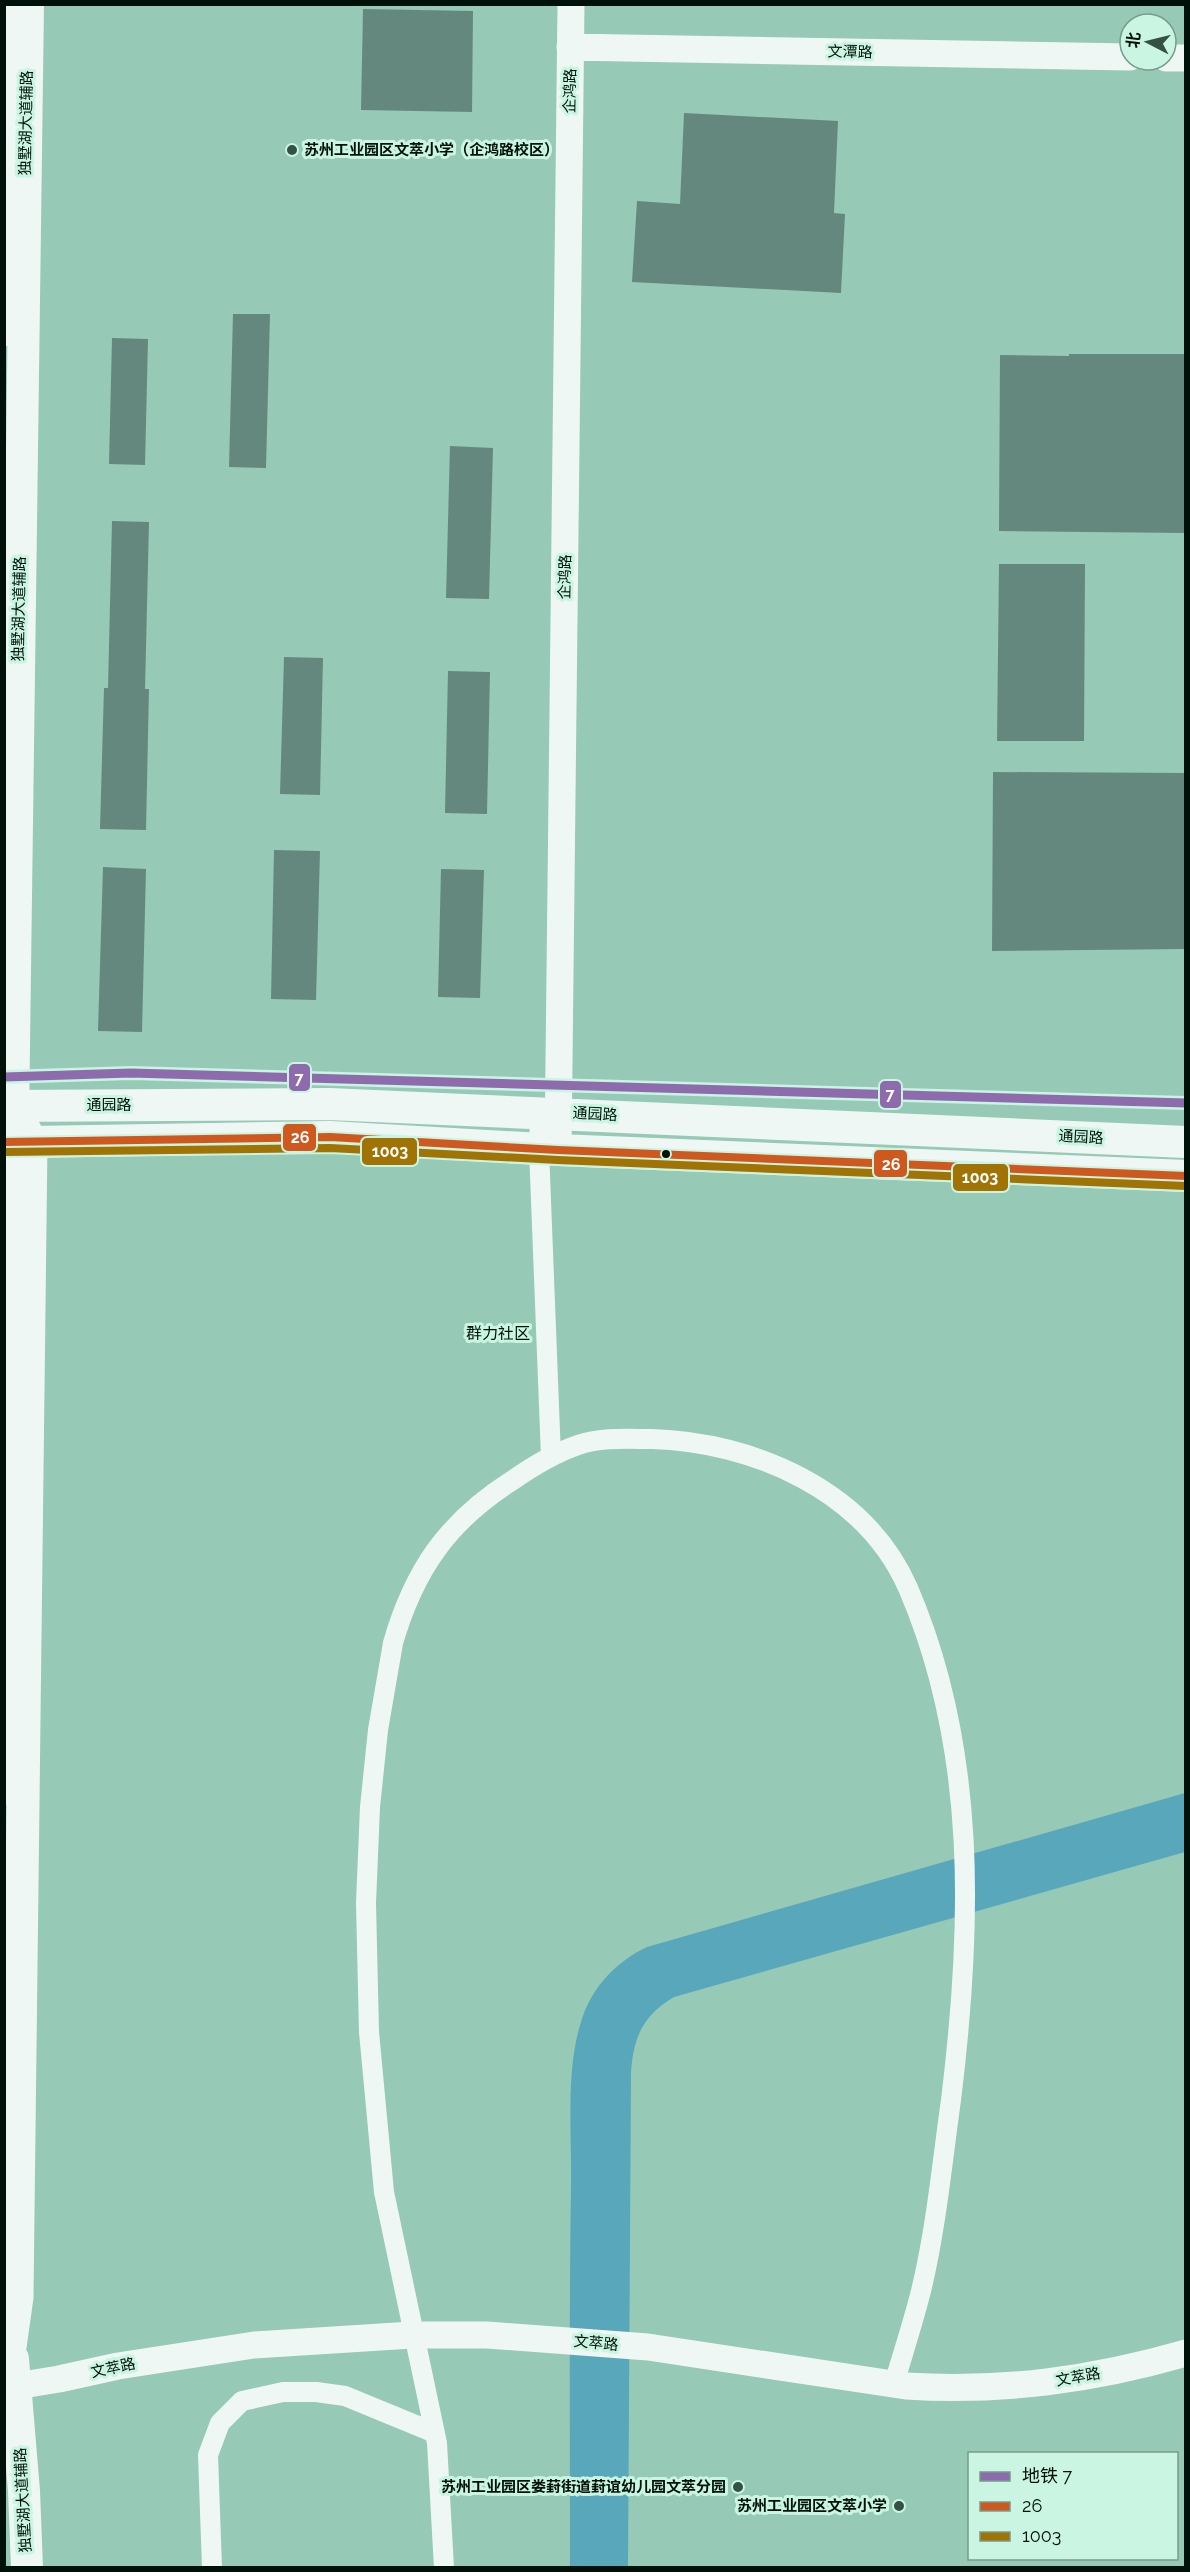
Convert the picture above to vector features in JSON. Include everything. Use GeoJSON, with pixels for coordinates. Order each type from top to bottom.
{"type":"FeatureCollection","features":[{"type":"Feature","properties":{"kind":"highway"},"geometry":{"type":"LineString","coordinates":[[4,330],[9,4]]}},
{"type":"Feature","properties":{"kind":"highway"},"geometry":{"type":"LineString","coordinates":[[7,2385],[17,2297],[13,1541],[28,1484],[16,1142],[8,1106]]}},
{"type":"Feature","properties":{"kind":"highway"},"geometry":{"type":"LineString","coordinates":[[8,1436],[28,1484]]}},
{"type":"Feature","properties":{"kind":"main road","name":"独墅湖大道辅路"},"geometry":{"type":"LineString","coordinates":[[8,1106],[28,4]]}},
{"type":"Feature","properties":{"kind":"main road","name":"通园路"},"geometry":{"type":"LineString","coordinates":[[8,1106],[329,1104],[1185,1142]]}},
{"type":"Feature","properties":{"kind":"main road"},"geometry":{"type":"LineString","coordinates":[[4,1789],[13,1541],[8,1436],[16,1142],[330,1137],[548,1149],[1185,1176]]}},
{"type":"Feature","properties":{"kind":"main road","name":"独墅湖大道辅路"},"geometry":{"type":"LineString","coordinates":[[4,2253],[7,2385],[27,2568]]}},
{"type":"Feature","properties":{"kind":"street","name":"企鸿路"},"geometry":{"type":"LineString","coordinates":[[548,1149],[571,4]]}},
{"type":"Feature","properties":{"kind":"street","name":"文潭路"},"geometry":{"type":"LineString","coordinates":[[570,47],[1118,57]]}},
{"type":"Feature","properties":{"kind":"street"},"geometry":{"type":"LineString","coordinates":[[548,1149],[551,1457]]}},
{"type":"Feature","properties":{"kind":"street"},"geometry":{"type":"LineString","coordinates":[[444,2568],[442,2504],[435,2433],[412,2335],[384,2192],[369,2032],[368,1847],[371,1784],[384,1689],[400,1621],[422,1569],[454,1525],[499,1489],[551,1457],[592,1441],[666,1440],[733,1449],[801,1476],[827,1493],[869,1530],[899,1571],[927,1641],[951,1728],[960,1782],[966,1847],[962,2002],[935,2215],[921,2292],[894,2384]]}},
{"type":"Feature","properties":{"kind":"street","name":"文萃路"},"geometry":{"type":"LineString","coordinates":[[7,2385],[59,2379],[173,2356],[254,2345],[412,2335],[558,2340],[648,2347],[894,2384],[941,2388],[1028,2386],[1103,2373],[1185,2353]]}},
{"type":"Feature","properties":{"kind":"street"},"geometry":{"type":"LineString","coordinates":[[212,2568],[207,2468],[209,2449],[220,2423],[233,2407],[245,2399],[292,2392],[345,2396],[435,2433]]}},
{"type":"Feature","properties":{"kind":"water"},"geometry":{"type":"Polygon","coordinates":[[[1185,1793],[1185,1852],[674,1997],[663,2004],[647,2020],[637,2038],[631,2073],[628,2567],[570,2568],[571,2080],[573,2058],[582,2019],[586,2007],[599,1986],[616,1967],[647,1947],[1185,1793]]]}},
{"type":"Feature","properties":{"kind":"building"},"geometry":{"type":"Polygon","coordinates":[[[363,9],[473,11],[472,112],[361,110],[363,9]]]}},
{"type":"Feature","properties":{"kind":"building"},"geometry":{"type":"Polygon","coordinates":[[[684,113],[838,121],[834,213],[845,214],[841,293],[632,282],[637,201],[680,204],[684,113]]]}},
{"type":"Feature","properties":{"kind":"building"},"geometry":{"type":"Polygon","coordinates":[[[233,314],[270,314],[266,468],[229,467],[233,314]]]}},
{"type":"Feature","properties":{"kind":"building"},"geometry":{"type":"Polygon","coordinates":[[[112,338],[148,339],[145,465],[109,464],[112,338]]]}},
{"type":"Feature","properties":{"kind":"building"},"geometry":{"type":"Polygon","coordinates":[[[1069,354],[1185,354],[1185,533],[999,531],[1000,355],[1069,356],[1069,354]]]}},
{"type":"Feature","properties":{"kind":"building"},"geometry":{"type":"Polygon","coordinates":[[[450,446],[493,448],[489,599],[446,598],[450,446]]]}},
{"type":"Feature","properties":{"kind":"building"},"geometry":{"type":"Polygon","coordinates":[[[112,521],[149,522],[145,689],[149,689],[146,830],[100,829],[104,688],[108,688],[112,521]]]}},
{"type":"Feature","properties":{"kind":"building"},"geometry":{"type":"Polygon","coordinates":[[[999,564],[1085,564],[1084,741],[997,741],[999,564]]]}},
{"type":"Feature","properties":{"kind":"building"},"geometry":{"type":"Polygon","coordinates":[[[284,657],[323,658],[320,795],[280,794],[284,657]]]}},
{"type":"Feature","properties":{"kind":"building"},"geometry":{"type":"Polygon","coordinates":[[[448,671],[490,672],[487,814],[445,813],[448,671]]]}},
{"type":"Feature","properties":{"kind":"building"},"geometry":{"type":"Polygon","coordinates":[[[993,772],[1185,773],[1185,949],[992,951],[993,772]]]}},
{"type":"Feature","properties":{"kind":"building"},"geometry":{"type":"Polygon","coordinates":[[[274,850],[320,851],[316,1000],[271,999],[274,850]]]}},
{"type":"Feature","properties":{"kind":"building"},"geometry":{"type":"Polygon","coordinates":[[[103,867],[146,869],[142,1032],[98,1031],[103,867]]]}},
{"type":"Feature","properties":{"kind":"building"},"geometry":{"type":"Polygon","coordinates":[[[441,869],[484,870],[480,998],[438,997],[441,869]]]}},
{"type":"Feature","properties":{"kind":"metro line","name":"7"},"geometry":{"type":"LineString","coordinates":[[4,1077],[131,1073],[1186,1103]]}},
{"type":"Feature","properties":{"kind":"transit line","name":"26"},"geometry":{"type":"LineString","coordinates":[[4,1142],[330,1137],[558,1150],[1186,1176]]}},
{"type":"Feature","properties":{"kind":"transit line","name":"1003"},"geometry":{"type":"LineString","coordinates":[[4,1152],[330,1148],[558,1160],[1186,1186]]}},
{"type":"Feature","properties":{"kind":"place","name":"苏州工业园区文萃小学（企鸿路校区）"},"geometry":{"type":"Point","coordinates":[292,150]}},
{"type":"Feature","properties":{"kind":"place","name":"苏州工业园区娄葑街道葑谊幼儿园文萃分园"},"geometry":{"type":"Point","coordinates":[738,2487]}},
{"type":"Feature","properties":{"kind":"place","name":"苏州工业园区文萃小学"},"geometry":{"type":"Point","coordinates":[899,2506]}},
{"type":"Feature","properties":{"kind":"district","name":"群力社区"},"geometry":{"type":"Point","coordinates":[498,1333]}}]}
